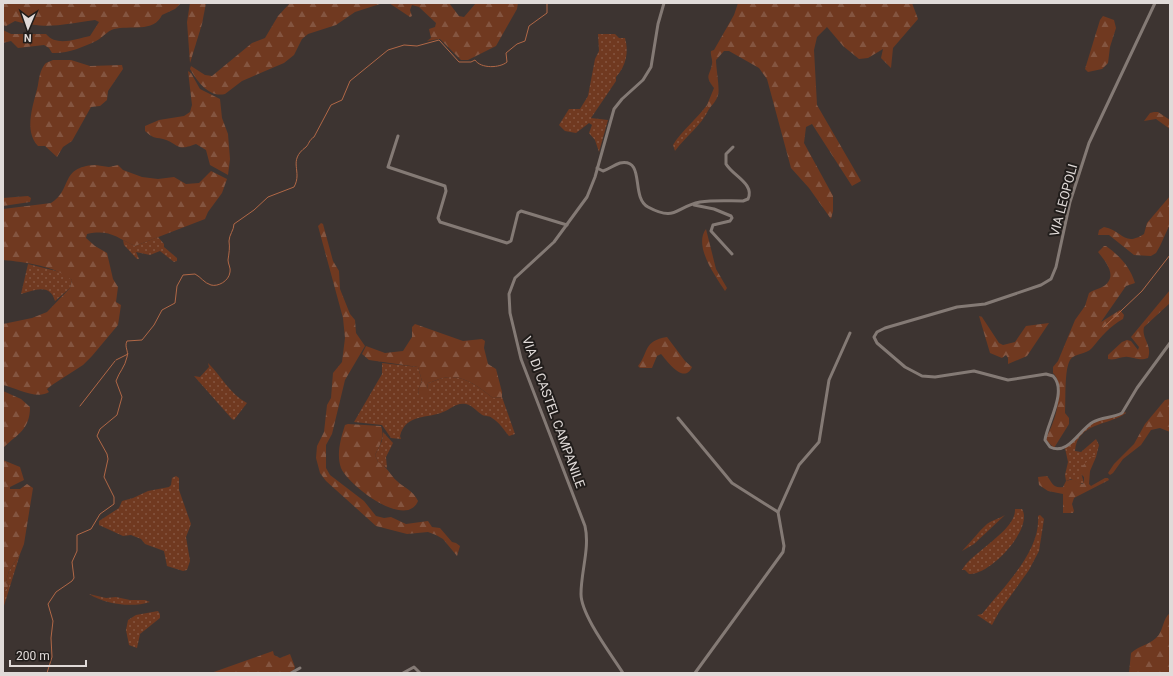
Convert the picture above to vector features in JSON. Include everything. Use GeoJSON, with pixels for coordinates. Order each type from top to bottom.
{"type":"FeatureCollection","features":[{"type":"Feature","properties":{"kind":"street","name":"VIA DI CASTEL CAMPANILE"},"geometry":{"type":"LineString","coordinates":[[623,673],[589,619],[583,605],[581,593],[587,543],[586,528],[521,359],[509,304],[509,290],[514,279],[550,247],[588,196],[597,168],[607,127],[615,108],[622,99],[643,80],[651,67],[659,20],[664,3]]}},
{"type":"Feature","properties":{"kind":"street","name":"VIA LEOPOLI"},"geometry":{"type":"LineString","coordinates":[[1155,3],[1088,143],[1070,202],[1056,267],[1051,278],[1041,285],[985,304],[959,306],[920,317],[878,331],[874,336],[876,341],[905,367],[922,376],[935,377],[974,370],[1008,380],[1046,374],[1053,376],[1057,381],[1058,389],[1054,413],[1045,440],[1048,445],[1054,449],[1067,446],[1092,423],[1122,413],[1137,388],[1170,343]]}},
{"type":"Feature","properties":{"kind":"street"},"geometry":{"type":"LineString","coordinates":[[398,136],[388,167],[445,186],[446,192],[438,218],[440,222],[507,244],[510,242],[518,213],[521,210],[567,225]]}},
{"type":"Feature","properties":{"kind":"street"},"geometry":{"type":"LineString","coordinates":[[597,168],[603,171],[621,163],[632,166],[636,171],[641,200],[647,206],[662,213],[673,214],[690,205],[710,201],[744,201],[749,198],[750,192],[748,186],[726,164],[726,154],[733,147]]}},
{"type":"Feature","properties":{"kind":"street"},"geometry":{"type":"LineString","coordinates":[[690,205],[709,207],[732,218],[730,221],[713,225],[711,231],[732,254]]}},
{"type":"Feature","properties":{"kind":"street"},"geometry":{"type":"LineString","coordinates":[[694,673],[783,552],[784,546],[778,512],[799,465],[819,442],[829,380],[850,333]]}},
{"type":"Feature","properties":{"kind":"street"},"geometry":{"type":"LineString","coordinates":[[678,418],[732,483],[778,512]]}},
{"type":"Feature","properties":{"kind":"street"},"geometry":{"type":"LineString","coordinates":[[403,673],[414,667],[420,673]]}},
{"type":"Feature","properties":{"kind":"street"},"geometry":{"type":"LineString","coordinates":[[291,673],[300,668]]}},
{"type":"Feature","properties":{"kind":"green space"},"geometry":{"type":"Polygon","coordinates":[[[3,3],[181,3],[175,9],[162,15],[158,21],[153,24],[141,27],[114,29],[86,46],[75,50],[52,53],[49,48],[44,45],[18,48],[11,41],[3,43],[3,30],[11,34],[46,34],[55,40],[66,41],[90,36],[99,22],[95,20],[46,26],[15,21],[6,26],[3,25],[3,3]]]}},
{"type":"Feature","properties":{"kind":"green space"},"geometry":{"type":"Polygon","coordinates":[[[190,3],[206,3],[202,24],[190,63],[187,22],[190,3]]]}},
{"type":"Feature","properties":{"kind":"green space"},"geometry":{"type":"Polygon","coordinates":[[[290,3],[383,3],[355,12],[336,25],[308,34],[302,39],[294,55],[284,63],[242,81],[225,94],[219,95],[204,88],[190,69],[191,66],[205,75],[212,76],[252,43],[265,38],[278,16],[290,3]]]}},
{"type":"Feature","properties":{"kind":"green space"},"geometry":{"type":"Polygon","coordinates":[[[389,3],[449,3],[459,16],[464,17],[476,3],[518,3],[517,9],[496,46],[468,60],[461,60],[440,39],[427,41],[431,38],[429,29],[435,27],[436,23],[419,7],[412,5],[410,10],[412,16],[410,17],[389,3]]]}},
{"type":"Feature","properties":{"kind":"green space"},"geometry":{"type":"Polygon","coordinates":[[[738,3],[912,3],[918,19],[893,48],[891,68],[881,58],[883,49],[868,58],[859,59],[843,46],[827,27],[817,37],[814,50],[817,105],[861,181],[852,186],[812,124],[806,127],[804,143],[833,196],[833,211],[831,219],[809,188],[791,168],[767,79],[759,68],[729,51],[724,51],[716,60],[719,89],[717,97],[709,109],[707,105],[714,88],[708,78],[712,62],[711,51],[714,50],[734,15],[738,3]]]}},
{"type":"Feature","properties":{"kind":"green space"},"geometry":{"type":"Polygon","coordinates":[[[1103,16],[1114,20],[1116,28],[1110,47],[1108,63],[1102,69],[1088,72],[1085,69],[1100,20],[1103,16]]]}},
{"type":"Feature","properties":{"kind":"green space"},"geometry":{"type":"Polygon","coordinates":[[[598,34],[615,34],[619,38],[625,38],[627,48],[626,59],[616,77],[616,81],[591,118],[608,120],[599,152],[595,140],[589,133],[592,125],[589,123],[576,133],[565,131],[559,125],[569,109],[580,109],[588,96],[595,59],[599,51],[598,34]]]}},
{"type":"Feature","properties":{"kind":"green space"},"geometry":{"type":"Polygon","coordinates":[[[53,60],[71,60],[90,66],[122,65],[123,69],[108,91],[107,100],[100,106],[91,107],[72,141],[63,147],[57,157],[45,146],[38,146],[31,132],[30,124],[32,108],[43,66],[53,60]]]}},
{"type":"Feature","properties":{"kind":"green space"},"geometry":{"type":"Polygon","coordinates":[[[188,71],[191,73],[200,89],[220,99],[222,118],[228,134],[230,159],[228,175],[210,165],[206,150],[196,144],[181,147],[163,139],[153,137],[145,131],[145,126],[159,120],[184,116],[190,112],[192,105],[188,71]]]}},
{"type":"Feature","properties":{"kind":"green space"},"geometry":{"type":"Polygon","coordinates":[[[707,105],[709,109],[702,121],[675,151],[673,145],[685,129],[707,105]]]}},
{"type":"Feature","properties":{"kind":"green space"},"geometry":{"type":"Polygon","coordinates":[[[1158,112],[1170,120],[1170,129],[1156,119],[1144,121],[1150,113],[1158,112]]]}},
{"type":"Feature","properties":{"kind":"green space"},"geometry":{"type":"Polygon","coordinates":[[[95,165],[109,167],[118,165],[123,170],[142,177],[158,179],[174,177],[186,184],[199,183],[211,171],[227,179],[222,193],[208,212],[205,219],[135,246],[107,233],[101,232],[87,234],[86,238],[95,246],[107,253],[113,279],[118,287],[116,302],[121,305],[118,325],[83,365],[52,385],[47,389],[49,392],[39,395],[26,393],[3,385],[3,324],[32,318],[47,312],[70,288],[72,280],[57,271],[48,268],[3,260],[3,209],[51,203],[58,198],[71,174],[84,167],[95,165]]]}},
{"type":"Feature","properties":{"kind":"green space"},"geometry":{"type":"Polygon","coordinates":[[[28,196],[31,198],[30,202],[3,206],[3,198],[28,196]]]}},
{"type":"Feature","properties":{"kind":"green space"},"geometry":{"type":"Polygon","coordinates":[[[1170,196],[1170,224],[1156,253],[1151,256],[1134,255],[1109,235],[1098,235],[1099,230],[1104,227],[1128,239],[1137,238],[1144,234],[1147,223],[1170,196]]]}},
{"type":"Feature","properties":{"kind":"green space"},"geometry":{"type":"Polygon","coordinates":[[[321,223],[323,224],[333,261],[339,271],[340,289],[350,314],[355,320],[356,333],[365,346],[345,380],[332,434],[326,445],[326,468],[330,475],[364,501],[376,516],[384,518],[391,517],[406,524],[428,521],[432,527],[440,528],[452,542],[460,546],[457,556],[443,539],[428,532],[407,534],[376,526],[326,481],[320,473],[316,458],[317,446],[324,432],[327,405],[331,398],[333,373],[342,362],[345,338],[343,318],[318,226],[321,223]]]}},
{"type":"Feature","properties":{"kind":"green space"},"geometry":{"type":"Polygon","coordinates":[[[706,229],[716,269],[727,288],[725,291],[707,261],[704,252],[702,244],[706,229]]]}},
{"type":"Feature","properties":{"kind":"green space"},"geometry":{"type":"Polygon","coordinates":[[[158,237],[164,244],[164,247],[177,258],[177,261],[174,262],[160,251],[150,255],[136,252],[139,259],[137,259],[124,245],[123,240],[135,246],[158,237]]]}},
{"type":"Feature","properties":{"kind":"green space"},"geometry":{"type":"Polygon","coordinates":[[[1104,246],[1111,250],[1124,262],[1135,283],[1126,286],[1101,322],[1120,310],[1124,315],[1123,319],[1110,328],[1087,352],[1074,356],[1070,360],[1066,378],[1065,413],[1069,418],[1069,424],[1054,448],[1046,440],[1055,417],[1059,396],[1058,382],[1053,373],[1053,367],[1058,361],[1075,320],[1085,306],[1089,293],[1104,286],[1110,278],[1109,269],[1098,252],[1104,246]]]}},
{"type":"Feature","properties":{"kind":"green space"},"geometry":{"type":"Polygon","coordinates":[[[28,264],[64,273],[72,280],[70,288],[55,301],[53,295],[41,289],[21,294],[28,264]]]}},
{"type":"Feature","properties":{"kind":"green space"},"geometry":{"type":"Polygon","coordinates":[[[1170,290],[1170,303],[1144,327],[1144,335],[1149,350],[1148,358],[1141,359],[1125,357],[1108,359],[1108,355],[1122,342],[1127,340],[1131,341],[1138,350],[1139,347],[1131,337],[1170,290]]]}},
{"type":"Feature","properties":{"kind":"green space"},"geometry":{"type":"Polygon","coordinates":[[[979,316],[982,317],[999,343],[1003,345],[1015,342],[1026,326],[1049,323],[1027,356],[1008,364],[1008,358],[1006,355],[1002,358],[990,353],[979,316]]]}},
{"type":"Feature","properties":{"kind":"green space"},"geometry":{"type":"Polygon","coordinates":[[[415,324],[463,341],[482,339],[485,341],[484,348],[488,364],[496,369],[502,397],[493,398],[470,382],[457,377],[450,377],[441,378],[428,383],[427,389],[431,394],[429,398],[424,398],[419,395],[418,390],[422,381],[418,367],[369,360],[362,354],[366,346],[385,353],[403,351],[412,337],[412,327],[415,324]]]}},
{"type":"Feature","properties":{"kind":"green space"},"geometry":{"type":"Polygon","coordinates":[[[667,337],[685,361],[692,367],[689,372],[685,374],[680,373],[671,366],[661,354],[657,356],[652,368],[640,368],[638,366],[650,344],[654,341],[667,337]]]}},
{"type":"Feature","properties":{"kind":"green space"},"geometry":{"type":"Polygon","coordinates":[[[208,363],[231,390],[241,400],[247,403],[234,420],[194,376],[200,377],[209,367],[208,363]]]}},
{"type":"Feature","properties":{"kind":"green space"},"geometry":{"type":"Polygon","coordinates":[[[382,363],[418,367],[422,381],[418,390],[419,395],[427,389],[428,383],[441,378],[457,377],[470,382],[493,398],[502,397],[515,434],[509,436],[495,420],[482,415],[466,404],[456,405],[446,411],[412,420],[403,429],[400,436],[401,439],[391,438],[382,425],[354,422],[382,374],[382,363]]]}},
{"type":"Feature","properties":{"kind":"green space"},"geometry":{"type":"Polygon","coordinates":[[[3,391],[21,399],[30,407],[28,421],[25,426],[4,447],[3,391]]]}},
{"type":"Feature","properties":{"kind":"green space"},"geometry":{"type":"Polygon","coordinates":[[[1170,399],[1170,432],[1160,428],[1151,430],[1141,445],[1123,459],[1110,475],[1108,473],[1114,464],[1134,444],[1145,424],[1165,400],[1170,399]]]}},
{"type":"Feature","properties":{"kind":"green space"},"geometry":{"type":"Polygon","coordinates":[[[1125,412],[1126,413],[1119,417],[1095,426],[1081,435],[1077,442],[1075,451],[1081,452],[1096,439],[1099,445],[1096,457],[1093,457],[1080,469],[1084,483],[1079,484],[1071,479],[1066,481],[1065,475],[1068,462],[1065,448],[1084,429],[1093,423],[1118,416],[1125,412]]]}},
{"type":"Feature","properties":{"kind":"green space"},"geometry":{"type":"Polygon","coordinates":[[[345,425],[381,426],[382,437],[375,455],[378,462],[416,497],[418,501],[412,509],[402,510],[390,508],[378,502],[365,494],[346,475],[341,468],[339,452],[345,425]]]}},
{"type":"Feature","properties":{"kind":"green space"},"geometry":{"type":"Polygon","coordinates":[[[383,432],[393,443],[386,457],[387,468],[378,462],[375,455],[382,441],[383,432]]]}},
{"type":"Feature","properties":{"kind":"green space"},"geometry":{"type":"Polygon","coordinates":[[[1093,456],[1096,457],[1090,471],[1089,484],[1091,486],[1105,478],[1108,478],[1109,480],[1074,498],[1072,504],[1074,511],[1073,513],[1063,513],[1063,494],[1048,491],[1039,485],[1038,477],[1047,476],[1057,487],[1063,487],[1066,481],[1072,480],[1082,484],[1084,483],[1084,477],[1079,472],[1080,468],[1093,456]]]}},
{"type":"Feature","properties":{"kind":"green space"},"geometry":{"type":"Polygon","coordinates":[[[3,460],[20,467],[24,480],[10,487],[10,489],[20,489],[27,484],[33,488],[24,544],[20,554],[9,571],[6,581],[9,585],[3,593],[3,460]]]}},
{"type":"Feature","properties":{"kind":"green space"},"geometry":{"type":"Polygon","coordinates":[[[176,476],[179,478],[179,490],[191,524],[186,537],[190,561],[187,570],[183,571],[167,566],[164,551],[145,544],[141,539],[131,535],[123,536],[99,525],[99,521],[119,508],[122,501],[148,491],[169,487],[171,485],[172,478],[176,476]]]}},
{"type":"Feature","properties":{"kind":"green space"},"geometry":{"type":"Polygon","coordinates":[[[1015,509],[1022,509],[1024,518],[1022,528],[1008,550],[998,560],[978,573],[969,574],[965,570],[962,570],[967,563],[1002,533],[1009,525],[1014,517],[1015,509]]]}},
{"type":"Feature","properties":{"kind":"green space"},"geometry":{"type":"Polygon","coordinates":[[[1005,515],[974,544],[962,551],[987,524],[1005,515]]]}},
{"type":"Feature","properties":{"kind":"green space"},"geometry":{"type":"Polygon","coordinates":[[[1040,515],[1044,519],[1039,551],[1029,570],[999,612],[992,625],[977,615],[982,614],[1019,569],[1033,543],[1037,529],[1038,516],[1040,515]]]}},
{"type":"Feature","properties":{"kind":"green space"},"geometry":{"type":"Polygon","coordinates":[[[20,554],[3,609],[3,593],[9,585],[6,581],[9,571],[20,554]]]}},
{"type":"Feature","properties":{"kind":"green space"},"geometry":{"type":"Polygon","coordinates":[[[89,594],[106,598],[116,597],[130,600],[145,600],[150,602],[135,605],[110,603],[89,594]]]}},
{"type":"Feature","properties":{"kind":"green space"},"geometry":{"type":"Polygon","coordinates":[[[158,611],[160,618],[140,634],[137,648],[129,645],[126,630],[128,620],[136,615],[158,611]]]}},
{"type":"Feature","properties":{"kind":"green space"},"geometry":{"type":"Polygon","coordinates":[[[1170,613],[1170,673],[1129,673],[1131,653],[1159,635],[1167,616],[1170,613]]]}},
{"type":"Feature","properties":{"kind":"green space"},"geometry":{"type":"Polygon","coordinates":[[[273,651],[274,655],[280,658],[290,654],[295,667],[294,670],[288,673],[211,673],[273,651]]]}},
{"type":"Feature","properties":{"kind":"waterway"},"geometry":{"type":"LineString","coordinates":[[47,673],[52,657],[51,638],[53,621],[48,604],[56,592],[74,578],[72,562],[77,551],[77,535],[91,529],[100,514],[114,504],[114,497],[104,477],[108,459],[107,454],[97,436],[100,429],[117,415],[122,397],[116,381],[126,361],[127,341],[142,340],[154,325],[162,310],[175,303],[177,286],[183,275],[195,274],[211,285],[220,284],[228,278],[230,272],[228,260],[229,241],[234,224],[254,210],[268,197],[294,187],[297,176],[297,157],[314,137],[331,105],[342,100],[350,81],[388,50],[404,45],[417,46],[439,40],[459,62],[471,62],[475,60],[482,65],[491,67],[504,64],[507,62],[506,53],[517,44],[525,41],[529,26],[547,13],[547,3]]}},
{"type":"Feature","properties":{"kind":"waterway"},"geometry":{"type":"LineString","coordinates":[[1104,327],[1142,291],[1170,255]]}},
{"type":"Feature","properties":{"kind":"waterway"},"geometry":{"type":"LineString","coordinates":[[116,360],[128,354]]}},
{"type":"Feature","properties":{"kind":"waterway"},"geometry":{"type":"LineString","coordinates":[[80,406],[115,361]]}}]}
